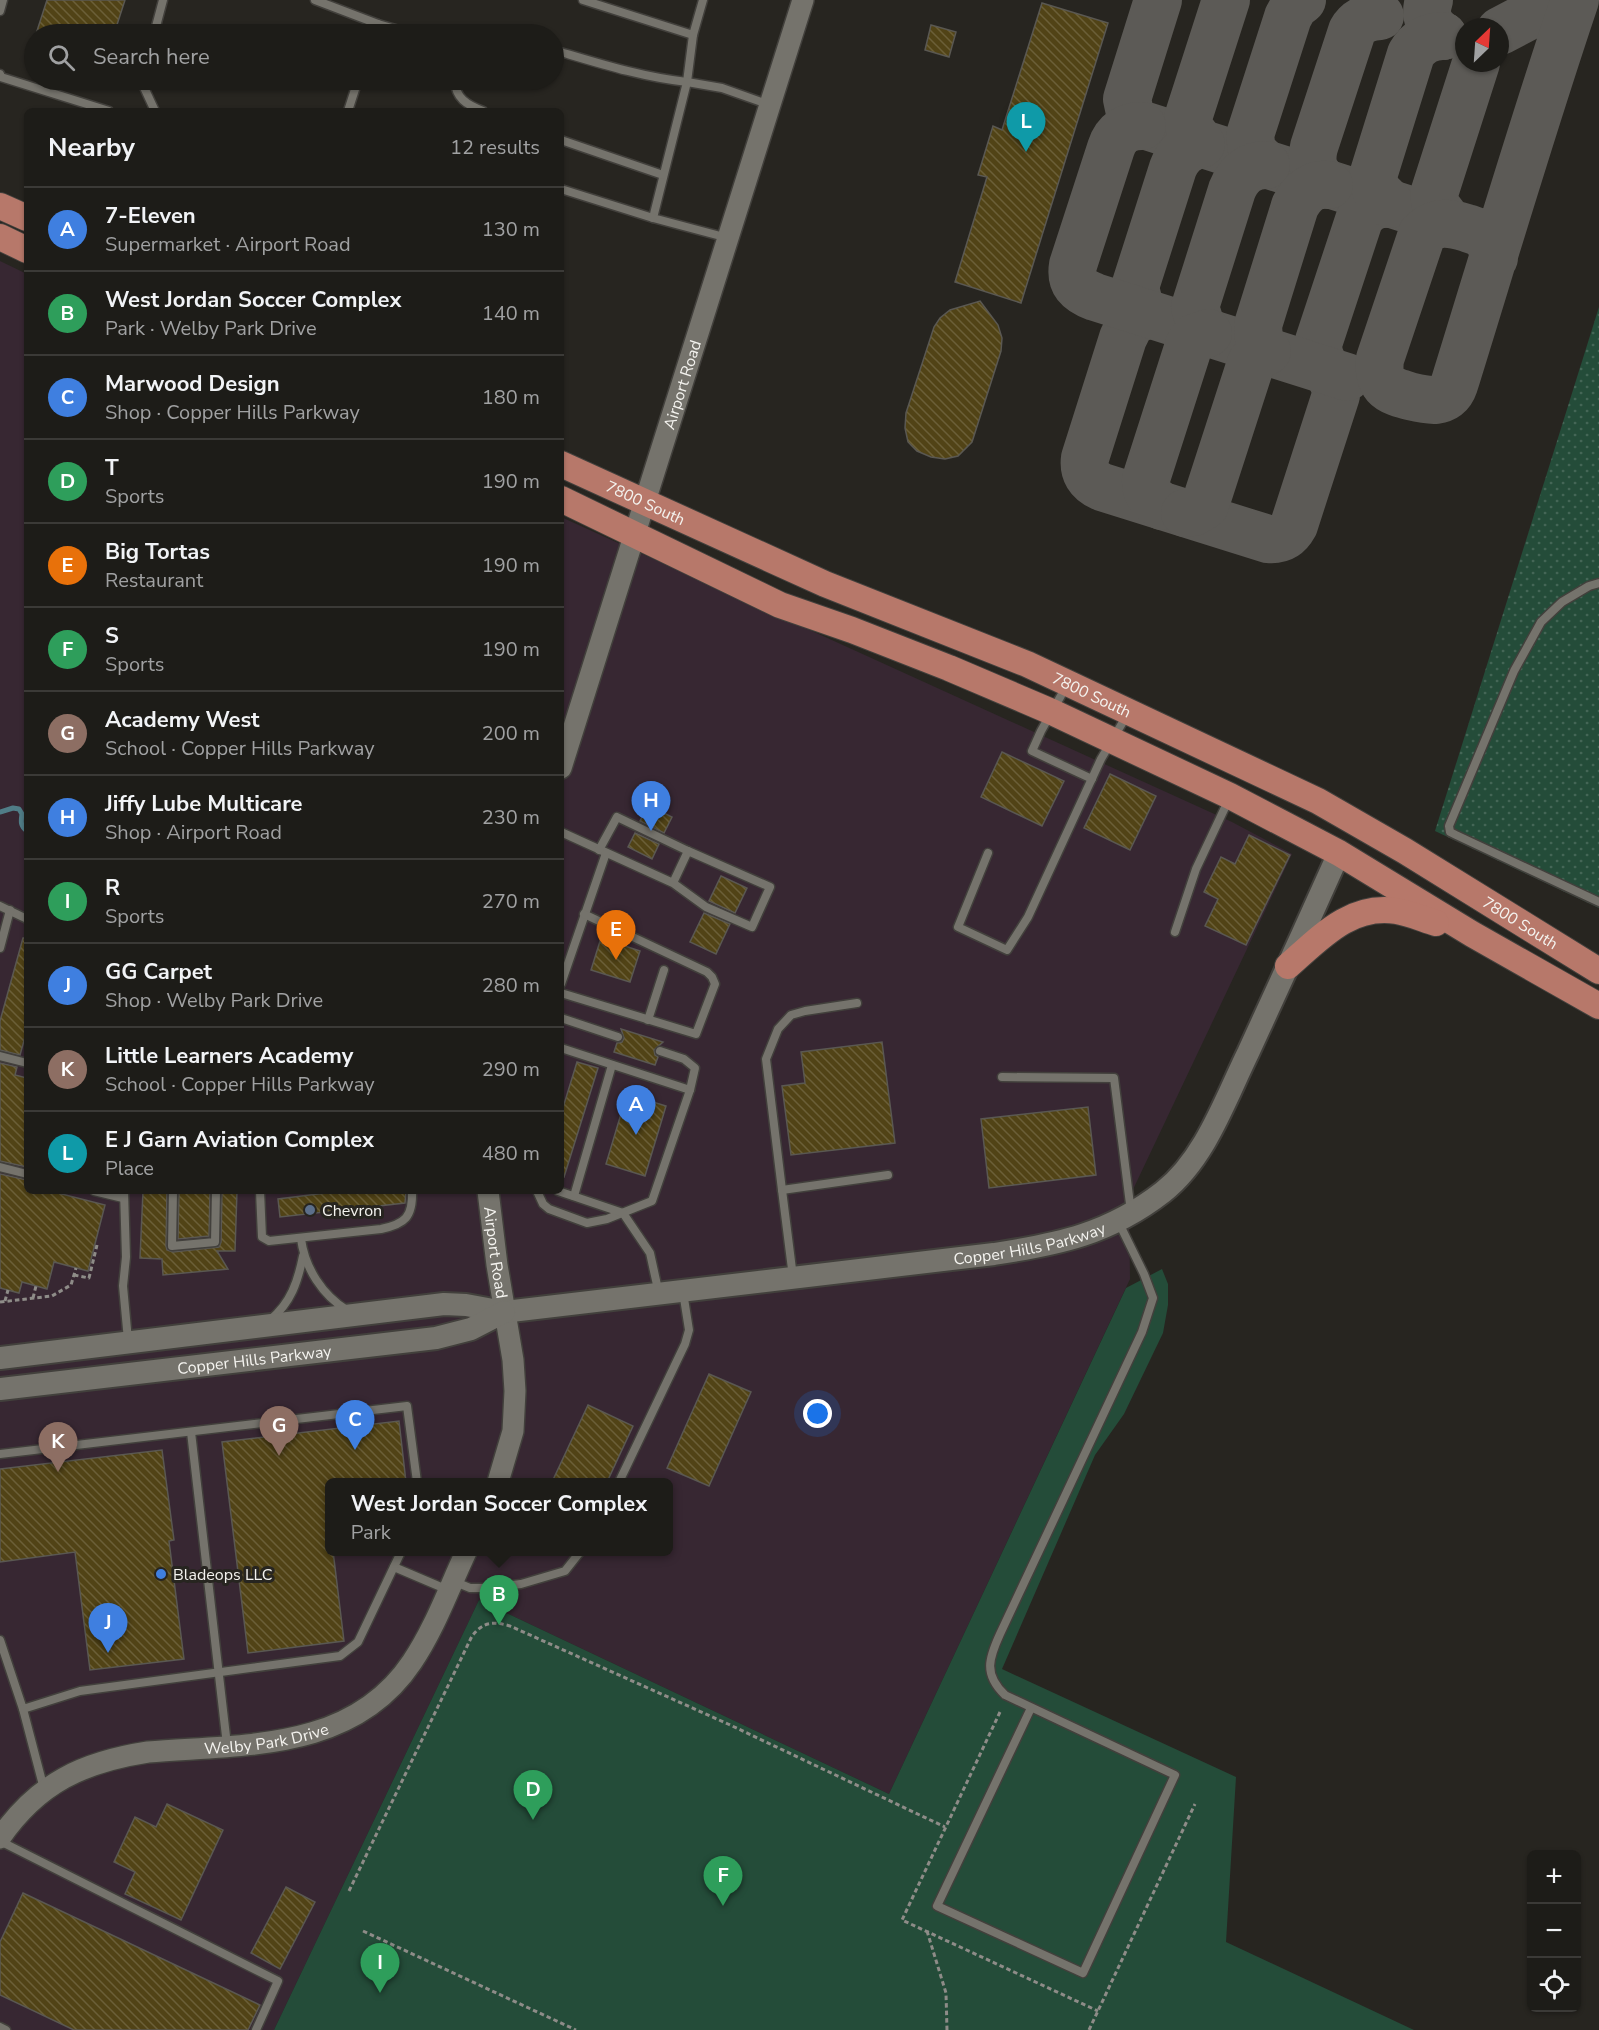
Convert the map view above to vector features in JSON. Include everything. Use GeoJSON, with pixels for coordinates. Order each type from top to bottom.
{"type":"FeatureCollection","features":[{"type":"Feature","properties":{"kind":"main road"},"geometry":{"type":"LineString","coordinates":[[0,206],[24,217]]}},
{"type":"Feature","properties":{"kind":"main road"},"geometry":{"type":"LineString","coordinates":[[0,237],[24,249]]}},
{"type":"Feature","properties":{"kind":"main road","name":"7800 South"},"geometry":{"type":"LineString","coordinates":[[564,465],[825,584],[1027,664],[1318,801],[1405,851],[1599,971]]}},
{"type":"Feature","properties":{"kind":"main road","name":"7800 South"},"geometry":{"type":"LineString","coordinates":[[564,500],[780,605],[938,663],[1052,712],[1230,796],[1339,853],[1472,934],[1599,1006]]}},
{"type":"Feature","properties":{"kind":"main road"},"geometry":{"type":"LineString","coordinates":[[1339,853],[1352,846],[1366,848],[1438,890],[1538,935]]}},
{"type":"Feature","properties":{"kind":"main road","name":"Copper Hills Parkway"},"geometry":{"type":"LineString","coordinates":[[0,1358],[264,1324],[444,1304],[466,1305],[504,1312],[994,1254],[1044,1246],[1091,1234],[1125,1217],[1163,1191],[1189,1166],[1229,1092],[1339,853]]}},
{"type":"Feature","properties":{"kind":"main road"},"geometry":{"type":"LineString","coordinates":[[1288,966],[1338,923],[1364,912],[1396,911],[1472,934]]}},
{"type":"Feature","properties":{"kind":"main road","name":"Copper Hills Parkway"},"geometry":{"type":"LineString","coordinates":[[0,1389],[436,1338],[471,1329],[504,1312]]}},
{"type":"Feature","properties":{"kind":"street","name":"Airport Road"},"geometry":{"type":"LineString","coordinates":[[564,759],[803,0]]}},
{"type":"Feature","properties":{"kind":"street","name":"Airport Road"},"geometry":{"type":"LineString","coordinates":[[488,1194],[504,1312]]}},
{"type":"Feature","properties":{"kind":"street"},"geometry":{"type":"LineString","coordinates":[[499,1478],[510,1446],[515,1416],[513,1360],[504,1312]]}},
{"type":"Feature","properties":{"kind":"street","name":"Welby Park Drive"},"geometry":{"type":"LineString","coordinates":[[0,1840],[18,1815],[44,1789],[72,1773],[126,1756],[275,1742],[311,1735],[349,1719],[367,1708],[383,1695],[412,1662],[464,1556]]}},
{"type":"Feature","properties":{"kind":"lane"},"geometry":{"type":"LineString","coordinates":[[0,11],[3,0]]}},
{"type":"Feature","properties":{"kind":"lane"},"geometry":{"type":"LineString","coordinates":[[157,24],[163,0]]}},
{"type":"Feature","properties":{"kind":"lane"},"geometry":{"type":"LineString","coordinates":[[315,0],[378,24]]}},
{"type":"Feature","properties":{"kind":"lane"},"geometry":{"type":"LineString","coordinates":[[583,0],[693,35]]}},
{"type":"Feature","properties":{"kind":"lane"},"geometry":{"type":"LineString","coordinates":[[653,218],[687,82],[693,35],[703,0]]}},
{"type":"Feature","properties":{"kind":"lane"},"geometry":{"type":"LineString","coordinates":[[564,53],[662,79],[722,88],[770,105]]}},
{"type":"Feature","properties":{"kind":"lane"},"geometry":{"type":"LineString","coordinates":[[0,74],[1,77],[24,84]]}},
{"type":"Feature","properties":{"kind":"lane"},"geometry":{"type":"LineString","coordinates":[[42,90],[99,108]]}},
{"type":"Feature","properties":{"kind":"lane"},"geometry":{"type":"LineString","coordinates":[[145,90],[154,108]]}},
{"type":"Feature","properties":{"kind":"lane"},"geometry":{"type":"LineString","coordinates":[[349,108],[355,90]]}},
{"type":"Feature","properties":{"kind":"lane"},"geometry":{"type":"LineString","coordinates":[[456,90],[458,96],[474,108]]}},
{"type":"Feature","properties":{"kind":"lane"},"geometry":{"type":"LineString","coordinates":[[564,141],[663,175]]}},
{"type":"Feature","properties":{"kind":"lane"},"geometry":{"type":"LineString","coordinates":[[564,190],[653,218],[729,238]]}},
{"type":"Feature","properties":{"kind":"lane"},"geometry":{"type":"LineString","coordinates":[[1599,583],[1589,586],[1562,602],[1541,622],[1514,671],[1449,826],[1450,832],[1599,902]]}},
{"type":"Feature","properties":{"kind":"lane"},"geometry":{"type":"LineString","coordinates":[[1068,684],[1032,751],[1092,779]]}},
{"type":"Feature","properties":{"kind":"lane"},"geometry":{"type":"LineString","coordinates":[[988,853],[958,927],[1007,950],[1028,917],[1092,779],[1128,712]]}},
{"type":"Feature","properties":{"kind":"lane"},"geometry":{"type":"LineString","coordinates":[[1175,932],[1196,869],[1230,796]]}},
{"type":"Feature","properties":{"kind":"lane"},"geometry":{"type":"LineString","coordinates":[[564,833],[603,851],[672,883],[706,907],[752,927],[770,887],[617,817],[603,851],[564,975]]}},
{"type":"Feature","properties":{"kind":"lane"},"geometry":{"type":"LineString","coordinates":[[672,883],[688,851]]}},
{"type":"Feature","properties":{"kind":"lane"},"geometry":{"type":"LineString","coordinates":[[0,906],[24,917]]}},
{"type":"Feature","properties":{"kind":"lane"},"geometry":{"type":"LineString","coordinates":[[0,948],[10,910]]}},
{"type":"Feature","properties":{"kind":"lane"},"geometry":{"type":"LineString","coordinates":[[564,994],[696,1034],[715,984],[707,972],[584,914]]}},
{"type":"Feature","properties":{"kind":"lane"},"geometry":{"type":"LineString","coordinates":[[648,1020],[664,970]]}},
{"type":"Feature","properties":{"kind":"lane"},"geometry":{"type":"LineString","coordinates":[[793,1277],[766,1059],[778,1029],[791,1015],[857,1004]]}},
{"type":"Feature","properties":{"kind":"lane"},"geometry":{"type":"LineString","coordinates":[[564,1019],[618,1037]]}},
{"type":"Feature","properties":{"kind":"lane"},"geometry":{"type":"LineString","coordinates":[[564,1049],[690,1090]]}},
{"type":"Feature","properties":{"kind":"lane"},"geometry":{"type":"LineString","coordinates":[[538,1194],[543,1204],[549,1209],[587,1223],[595,1223],[652,1200],[694,1074],[693,1064],[660,1051]]}},
{"type":"Feature","properties":{"kind":"lane"},"geometry":{"type":"LineString","coordinates":[[0,1056],[24,1062]]}},
{"type":"Feature","properties":{"kind":"lane"},"geometry":{"type":"LineString","coordinates":[[574,1196],[612,1065]]}},
{"type":"Feature","properties":{"kind":"lane"},"geometry":{"type":"LineString","coordinates":[[1002,1077],[1114,1078],[1125,1217],[1153,1298],[1142,1332],[989,1662],[998,1688],[1005,1695],[1175,1775],[1083,1973],[937,1906],[1031,1708]]}},
{"type":"Feature","properties":{"kind":"lane"},"geometry":{"type":"LineString","coordinates":[[0,1167],[24,1173]]}},
{"type":"Feature","properties":{"kind":"lane"},"geometry":{"type":"LineString","coordinates":[[782,1190],[888,1175]]}},
{"type":"Feature","properties":{"kind":"lane"},"geometry":{"type":"LineString","coordinates":[[564,1193],[623,1213],[650,1253],[659,1294]]}},
{"type":"Feature","properties":{"kind":"lane"},"geometry":{"type":"LineString","coordinates":[[173,1194],[172,1246],[215,1242],[216,1194]]}},
{"type":"Feature","properties":{"kind":"lane"},"geometry":{"type":"LineString","coordinates":[[260,1194],[264,1240],[269,1241],[395,1226],[404,1221],[409,1214],[412,1194]]}},
{"type":"Feature","properties":{"kind":"lane"},"geometry":{"type":"LineString","coordinates":[[123,1195],[126,1236],[123,1286],[128,1343]]}},
{"type":"Feature","properties":{"kind":"lane"},"geometry":{"type":"LineString","coordinates":[[264,1324],[280,1311],[298,1282],[303,1256],[301,1239]]}},
{"type":"Feature","properties":{"kind":"lane"},"geometry":{"type":"LineString","coordinates":[[303,1256],[318,1283],[328,1295],[354,1314]]}},
{"type":"Feature","properties":{"kind":"lane"},"geometry":{"type":"LineString","coordinates":[[621,1478],[685,1344],[689,1330],[683,1291]]}},
{"type":"Feature","properties":{"kind":"lane"},"geometry":{"type":"LineString","coordinates":[[0,1454],[407,1406],[416,1478]]}},
{"type":"Feature","properties":{"kind":"lane"},"geometry":{"type":"LineString","coordinates":[[191,1432],[227,1746]]}},
{"type":"Feature","properties":{"kind":"lane"},"geometry":{"type":"LineString","coordinates":[[23,1709],[80,1691],[340,1656],[358,1642],[399,1556]]}},
{"type":"Feature","properties":{"kind":"lane"},"geometry":{"type":"LineString","coordinates":[[394,1567],[450,1585],[491,1588],[521,1584],[565,1571],[576,1556]]}},
{"type":"Feature","properties":{"kind":"lane"},"geometry":{"type":"LineString","coordinates":[[0,1640],[23,1709],[44,1789]]}},
{"type":"Feature","properties":{"kind":"lane"},"geometry":{"type":"LineString","coordinates":[[0,1840],[278,1981],[256,2030]]}},
{"type":"Feature","properties":{"kind":"lane"},"geometry":{"type":"LineString","coordinates":[[0,2027],[6,2030]]}},
{"type":"Feature","properties":{"kind":"path"},"geometry":{"type":"LineString","coordinates":[[74,1275],[89,1278],[97,1245]]}},
{"type":"Feature","properties":{"kind":"path"},"geometry":{"type":"LineString","coordinates":[[0,1302],[52,1296],[71,1285],[76,1268]]}},
{"type":"Feature","properties":{"kind":"path"},"geometry":{"type":"LineString","coordinates":[[33,1298],[36,1286]]}},
{"type":"Feature","properties":{"kind":"path"},"geometry":{"type":"LineString","coordinates":[[5,1301],[8,1290]]}},
{"type":"Feature","properties":{"kind":"path"},"geometry":{"type":"LineString","coordinates":[[349,1892],[472,1636],[478,1628],[488,1622],[510,1626],[728,1724],[945,1827]]}},
{"type":"Feature","properties":{"kind":"path"},"geometry":{"type":"LineString","coordinates":[[1000,1712],[902,1920],[1098,2011]]}},
{"type":"Feature","properties":{"kind":"path"},"geometry":{"type":"LineString","coordinates":[[1089,2030],[1195,1804]]}},
{"type":"Feature","properties":{"kind":"path"},"geometry":{"type":"LineString","coordinates":[[363,1931],[576,2030]]}},
{"type":"Feature","properties":{"kind":"path"},"geometry":{"type":"LineString","coordinates":[[927,1931],[946,1993],[947,2030]]}},
{"type":"Feature","properties":{"kind":"shaded area"},"geometry":{"type":"Polygon","coordinates":[[[0,261],[24,273],[24,1194],[564,1194],[564,518],[1232,822],[1292,854],[1129,1198],[1130,1279],[889,1794],[479,1600],[274,2030],[0,2030],[0,261]]]}},
{"type":"Feature","properties":{"kind":"green space"},"geometry":{"type":"Polygon","coordinates":[[[1599,307],[1599,908],[1435,831],[1599,307]]]}},
{"type":"Feature","properties":{"kind":"green space"},"geometry":{"type":"Polygon","coordinates":[[[1162,1269],[1168,1284],[1168,1305],[1163,1333],[1124,1414],[1095,1455],[1002,1669],[1236,1777],[1226,1942],[1414,2030],[274,2030],[479,1600],[889,1794],[1126,1288],[1162,1269]]]}},
{"type":"Feature","properties":{"kind":"building"},"geometry":{"type":"Polygon","coordinates":[[[47,0],[125,0],[117,24],[39,24],[47,0]]]}},
{"type":"Feature","properties":{"kind":"building"},"geometry":{"type":"Polygon","coordinates":[[[1042,3],[1108,23],[1021,303],[955,282],[987,177],[978,175],[993,126],[1002,130],[1042,3]]]}},
{"type":"Feature","properties":{"kind":"building"},"geometry":{"type":"Polygon","coordinates":[[[931,25],[956,32],[949,57],[925,50],[931,25]]]}},
{"type":"Feature","properties":{"kind":"building"},"geometry":{"type":"Polygon","coordinates":[[[980,301],[998,325],[1002,338],[1001,351],[972,442],[958,456],[945,459],[931,457],[917,451],[908,442],[905,428],[906,413],[934,327],[950,310],[980,301]]]}},
{"type":"Feature","properties":{"kind":"building"},"geometry":{"type":"Polygon","coordinates":[[[1002,752],[1064,781],[1042,826],[981,797],[1002,752]]]}},
{"type":"Feature","properties":{"kind":"building"},"geometry":{"type":"Polygon","coordinates":[[[1110,774],[1156,796],[1130,850],[1084,828],[1110,774]]]}},
{"type":"Feature","properties":{"kind":"building"},"geometry":{"type":"Polygon","coordinates":[[[648,805],[672,817],[664,833],[640,821],[648,805]]]}},
{"type":"Feature","properties":{"kind":"building"},"geometry":{"type":"Polygon","coordinates":[[[635,833],[659,844],[652,859],[628,847],[635,833]]]}},
{"type":"Feature","properties":{"kind":"building"},"geometry":{"type":"Polygon","coordinates":[[[1249,835],[1290,855],[1246,945],[1205,926],[1218,899],[1204,892],[1221,857],[1235,864],[1249,835]]]}},
{"type":"Feature","properties":{"kind":"building"},"geometry":{"type":"Polygon","coordinates":[[[721,876],[747,888],[735,913],[709,901],[721,876]]]}},
{"type":"Feature","properties":{"kind":"building"},"geometry":{"type":"Polygon","coordinates":[[[704,913],[730,924],[716,954],[690,942],[704,913]]]}},
{"type":"Feature","properties":{"kind":"building"},"geometry":{"type":"Polygon","coordinates":[[[24,938],[24,1041],[20,1055],[0,1050],[0,1021],[24,938]]]}},
{"type":"Feature","properties":{"kind":"building"},"geometry":{"type":"Polygon","coordinates":[[[601,938],[640,951],[630,982],[591,970],[601,938]]]}},
{"type":"Feature","properties":{"kind":"building"},"geometry":{"type":"Polygon","coordinates":[[[621,1029],[663,1042],[654,1050],[658,1057],[655,1065],[614,1052],[617,1043],[622,1042],[624,1038],[621,1029]]]}},
{"type":"Feature","properties":{"kind":"building"},"geometry":{"type":"Polygon","coordinates":[[[882,1042],[895,1143],[791,1155],[782,1086],[805,1083],[801,1052],[882,1042]]]}},
{"type":"Feature","properties":{"kind":"building"},"geometry":{"type":"Polygon","coordinates":[[[577,1062],[598,1068],[564,1177],[564,1104],[577,1062]]]}},
{"type":"Feature","properties":{"kind":"building"},"geometry":{"type":"Polygon","coordinates":[[[0,1063],[17,1067],[15,1075],[24,1077],[24,1166],[0,1161],[0,1063]]]}},
{"type":"Feature","properties":{"kind":"building"},"geometry":{"type":"Polygon","coordinates":[[[627,1094],[666,1106],[645,1176],[606,1164],[627,1094]]]}},
{"type":"Feature","properties":{"kind":"building"},"geometry":{"type":"Polygon","coordinates":[[[1088,1107],[1096,1175],[989,1188],[981,1119],[1088,1107]]]}},
{"type":"Feature","properties":{"kind":"building"},"geometry":{"type":"Polygon","coordinates":[[[0,1174],[24,1179],[24,1194],[62,1194],[105,1205],[88,1271],[54,1262],[47,1289],[22,1282],[19,1293],[0,1288],[0,1174]]]}},
{"type":"Feature","properties":{"kind":"building"},"geometry":{"type":"Polygon","coordinates":[[[143,1194],[167,1194],[166,1246],[167,1250],[173,1252],[219,1247],[222,1194],[237,1194],[235,1251],[217,1251],[228,1269],[163,1275],[162,1259],[140,1258],[143,1194]]]}},
{"type":"Feature","properties":{"kind":"building"},"geometry":{"type":"Polygon","coordinates":[[[179,1194],[210,1194],[209,1236],[178,1239],[179,1194]]]}},
{"type":"Feature","properties":{"kind":"building","name":"Chevron"},"geometry":{"type":"Polygon","coordinates":[[[318,1194],[406,1194],[405,1203],[280,1217],[278,1199],[318,1194]]]}},
{"type":"Feature","properties":{"kind":"building"},"geometry":{"type":"Polygon","coordinates":[[[709,1374],[751,1392],[709,1486],[667,1468],[709,1374]]]}},
{"type":"Feature","properties":{"kind":"building"},"geometry":{"type":"Polygon","coordinates":[[[588,1405],[633,1426],[609,1478],[554,1478],[588,1405]]]}},
{"type":"Feature","properties":{"kind":"building"},"geometry":{"type":"Polygon","coordinates":[[[399,1421],[406,1478],[325,1478],[325,1556],[334,1556],[344,1641],[248,1653],[222,1442],[399,1421]]]}},
{"type":"Feature","properties":{"kind":"building"},"geometry":{"type":"Polygon","coordinates":[[[162,1450],[174,1540],[169,1541],[184,1659],[90,1670],[75,1552],[0,1562],[0,1469],[162,1450]]]}},
{"type":"Feature","properties":{"kind":"building"},"geometry":{"type":"Polygon","coordinates":[[[167,1804],[223,1830],[181,1920],[125,1894],[135,1872],[114,1862],[135,1817],[156,1827],[167,1804]]]}},
{"type":"Feature","properties":{"kind":"building"},"geometry":{"type":"Polygon","coordinates":[[[286,1887],[315,1902],[280,1969],[251,1953],[286,1887]]]}},
{"type":"Feature","properties":{"kind":"building"},"geometry":{"type":"Polygon","coordinates":[[[23,1893],[260,2005],[248,2030],[74,2030],[0,1995],[0,1942],[23,1893]]]}},
{"type":"Feature","properties":{"kind":"waterway"},"geometry":{"type":"LineString","coordinates":[[0,812],[13,808],[19,809],[24,828]]}},
{"type":"Feature","properties":{"kind":"taxiway"},"geometry":{"type":"LineString","coordinates":[[1158,0],[1127,99],[1130,113],[1137,123],[1404,208]]}},
{"type":"Feature","properties":{"kind":"taxiway"},"geometry":{"type":"LineString","coordinates":[[1226,0],[1188,118],[1190,129],[1201,144],[1184,152],[1173,168],[1135,287],[1139,304],[1148,314],[1131,322],[1123,338],[1085,458],[1085,468],[1090,479],[1102,487],[1268,539],[1286,535],[1294,525],[1336,395],[1333,381],[1322,362],[1318,348],[1319,341],[1359,220],[1372,207],[1390,204]]}},
{"type":"Feature","properties":{"kind":"taxiway"},"geometry":{"type":"LineString","coordinates":[[1266,165],[1252,151],[1250,135],[1288,17],[1294,6],[1302,0]]}},
{"type":"Feature","properties":{"kind":"taxiway"},"geometry":{"type":"LineString","coordinates":[[1429,0],[1427,11],[1429,21],[1434,29],[1443,36]]}},
{"type":"Feature","properties":{"kind":"taxiway"},"geometry":{"type":"LineString","coordinates":[[1509,26],[1559,0]]}},
{"type":"Feature","properties":{"kind":"taxiway"},"geometry":{"type":"LineString","coordinates":[[1494,258],[1494,255],[1492,249],[1488,241],[1478,232],[1443,224],[1432,226],[1422,234],[1380,359],[1381,378],[1389,388],[1409,396],[1435,400],[1451,392],[1469,337],[1484,288],[1499,240],[1528,144],[1575,0]]}},
{"type":"Feature","properties":{"kind":"taxiway"},"geometry":{"type":"LineString","coordinates":[[1329,185],[1314,169],[1314,147],[1352,31],[1364,20],[1380,16]]}},
{"type":"Feature","properties":{"kind":"taxiway"},"geometry":{"type":"LineString","coordinates":[[1390,204],[1376,190],[1373,176],[1411,54],[1424,40],[1443,36]]}},
{"type":"Feature","properties":{"kind":"taxiway"},"geometry":{"type":"LineString","coordinates":[[1448,222],[1436,206],[1434,194],[1473,72]]}},
{"type":"Feature","properties":{"kind":"taxiway"},"geometry":{"type":"LineString","coordinates":[[1142,126],[1122,131],[1113,143],[1073,265],[1073,277],[1077,286],[1095,297],[1347,377]]}},
{"type":"Feature","properties":{"kind":"taxiway"},"geometry":{"type":"LineString","coordinates":[[1208,333],[1200,323],[1195,307],[1232,190],[1237,180],[1249,169],[1266,165]]}},
{"type":"Feature","properties":{"kind":"taxiway"},"geometry":{"type":"LineString","coordinates":[[1185,513],[1194,512],[1205,505],[1251,363],[1257,355],[1267,351],[1259,340],[1258,325],[1295,206],[1301,197],[1313,187],[1329,185]]}},
{"type":"Feature","properties":{"kind":"taxiway"},"geometry":{"type":"LineString","coordinates":[[1162,506],[1150,495],[1146,479],[1189,345],[1194,338],[1208,333]]}},
{"type":"Feature","properties":{"kind":"place","name":"E J Garn Aviation Complex"},"geometry":{"type":"Point","coordinates":[1026,152]}},
{"type":"Feature","properties":{"kind":"place","name":"Jiffy Lube Multicare"},"geometry":{"type":"Point","coordinates":[651,831]}},
{"type":"Feature","properties":{"kind":"place","name":"Big Tortas"},"geometry":{"type":"Point","coordinates":[616,960]}},
{"type":"Feature","properties":{"kind":"place","name":"7-Eleven"},"geometry":{"type":"Point","coordinates":[636,1135]}},
{"type":"Feature","properties":{"kind":"place","name":"Chevron"},"geometry":{"type":"Point","coordinates":[310,1210]}},
{"type":"Feature","properties":{"kind":"place","name":"Marwood Design"},"geometry":{"type":"Point","coordinates":[355,1450]}},
{"type":"Feature","properties":{"kind":"place","name":"Academy West"},"geometry":{"type":"Point","coordinates":[279,1456]}},
{"type":"Feature","properties":{"kind":"place","name":"Little Learners Academy"},"geometry":{"type":"Point","coordinates":[58,1472]}},
{"type":"Feature","properties":{"kind":"place","name":"Bladeops LLC"},"geometry":{"type":"Point","coordinates":[161,1574]}},
{"type":"Feature","properties":{"kind":"place","name":"West Jordan Soccer Complex"},"geometry":{"type":"Point","coordinates":[499,1625]}},
{"type":"Feature","properties":{"kind":"place","name":"GG Carpet"},"geometry":{"type":"Point","coordinates":[108,1653]}},
{"type":"Feature","properties":{"kind":"place","name":"T"},"geometry":{"type":"Point","coordinates":[533,1820]}},
{"type":"Feature","properties":{"kind":"place","name":"S"},"geometry":{"type":"Point","coordinates":[723,1906]}},
{"type":"Feature","properties":{"kind":"place","name":"R"},"geometry":{"type":"Point","coordinates":[380,1993]}}]}
